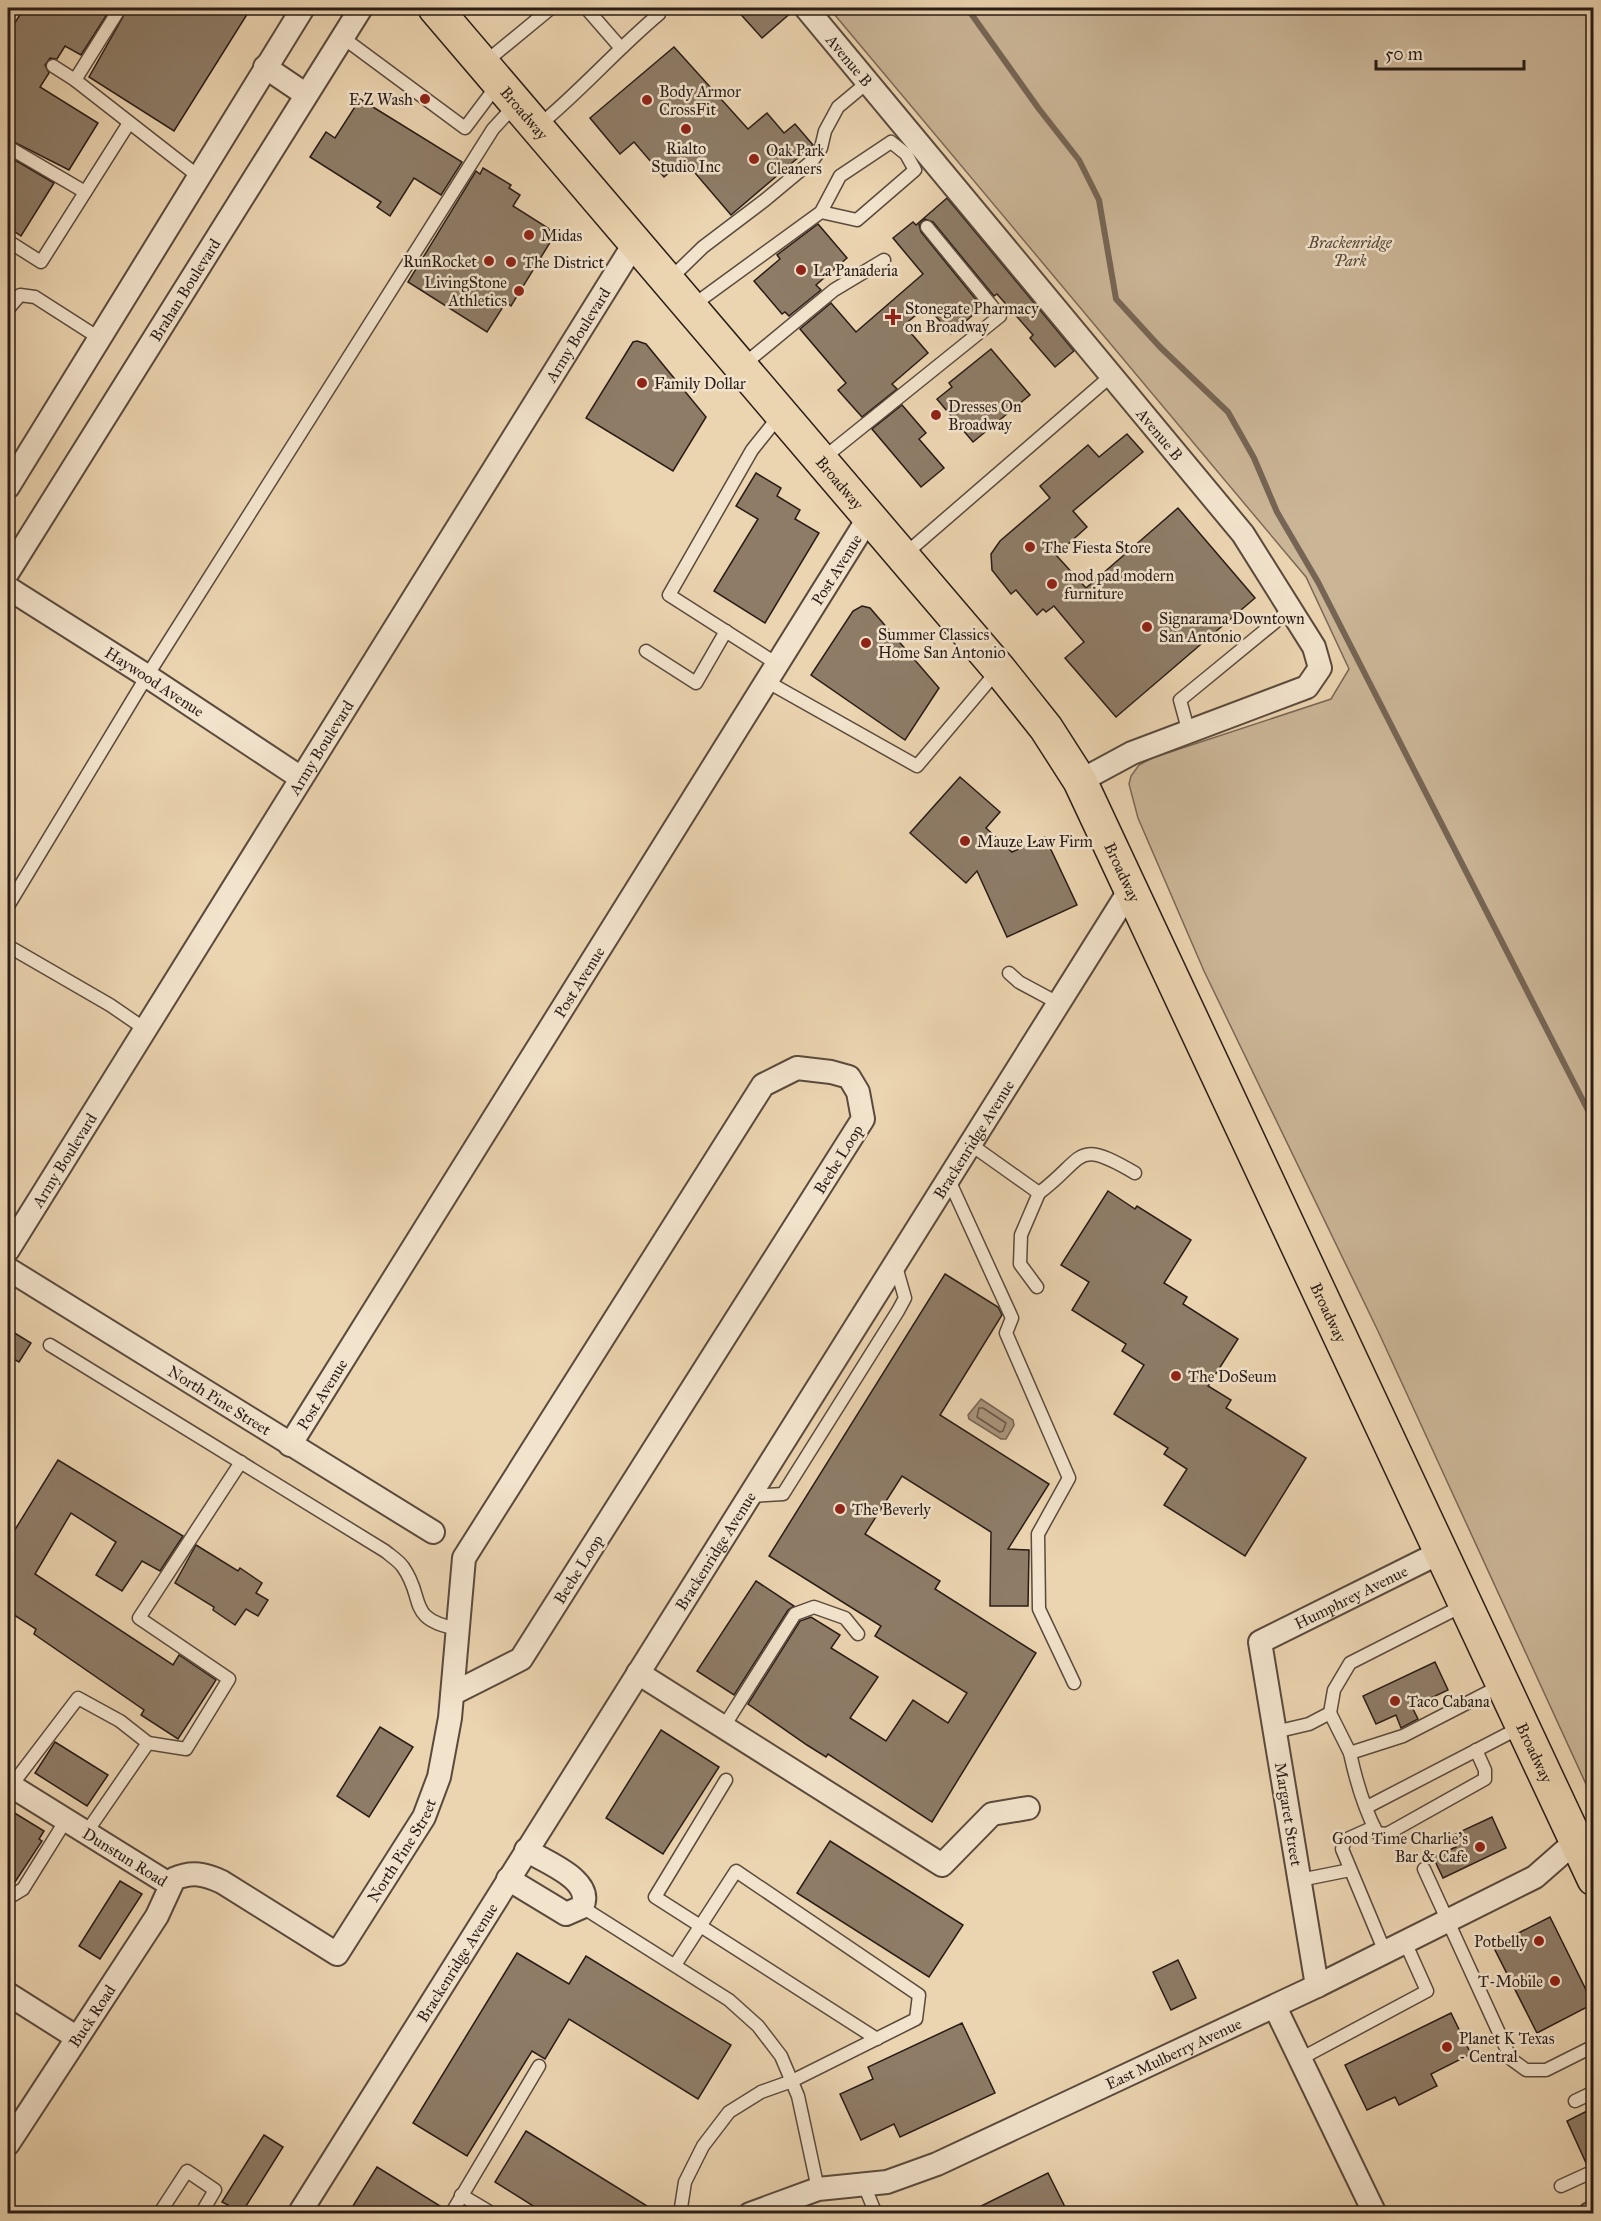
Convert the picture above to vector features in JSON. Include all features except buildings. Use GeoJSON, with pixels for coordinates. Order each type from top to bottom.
{"type":"FeatureCollection","features":[{"type":"Feature","properties":{"kind":"main road","name":"Broadway"},"geometry":{"type":"LineString","coordinates":[[435,8],[634,244],[999,669],[1047,728],[1080,781],[1593,1879]]}},
{"type":"Feature","properties":{"kind":"street"},"geometry":{"type":"LineString","coordinates":[[8,488],[303,8]]}},
{"type":"Feature","properties":{"kind":"street","name":"Brahan Boulevard"},"geometry":{"type":"LineString","coordinates":[[8,572],[305,94],[361,8]]}},
{"type":"Feature","properties":{"kind":"street","name":"Avenue B"},"geometry":{"type":"LineString","coordinates":[[806,8],[868,82],[912,148],[1112,375],[1243,534],[1314,647],[1320,668],[1307,687],[1132,753],[1080,781]]}},
{"type":"Feature","properties":{"kind":"street"},"geometry":{"type":"LineString","coordinates":[[265,67],[305,94]]}},
{"type":"Feature","properties":{"kind":"street","name":"Army Boulevard"},"geometry":{"type":"LineString","coordinates":[[8,1250],[634,244]]}},
{"type":"Feature","properties":{"kind":"street","name":"Post Avenue"},"geometry":{"type":"LineString","coordinates":[[290,1445],[868,517]]}},
{"type":"Feature","properties":{"kind":"street","name":"Haywood Avenue"},"geometry":{"type":"LineString","coordinates":[[8,588],[147,675],[301,778]]}},
{"type":"Feature","properties":{"kind":"street","name":"Brackenridge Avenue"},"geometry":{"type":"LineString","coordinates":[[299,2214],[749,1496],[811,1424],[856,1352],[895,1263],[1131,888]]}},
{"type":"Feature","properties":{"kind":"street","name":"Beebe Loop"},"geometry":{"type":"LineString","coordinates":[[452,1694],[521,1659],[863,1119],[858,1092],[849,1077],[831,1072],[797,1068],[763,1085],[464,1558]]}},
{"type":"Feature","properties":{"kind":"street","name":"North Pine Street"},"geometry":{"type":"LineString","coordinates":[[8,1269],[433,1532]]}},
{"type":"Feature","properties":{"kind":"street","name":"Humphrey Avenue"},"geometry":{"type":"LineString","coordinates":[[1260,1642],[1441,1552]]}},
{"type":"Feature","properties":{"kind":"street","name":"North Pine Street"},"geometry":{"type":"LineString","coordinates":[[337,1954],[424,1817],[439,1777],[447,1744],[464,1558]]}},
{"type":"Feature","properties":{"kind":"street","name":"Margaret Street"},"geometry":{"type":"LineString","coordinates":[[1260,1642],[1317,1986]]}},
{"type":"Feature","properties":{"kind":"street"},"geometry":{"type":"LineString","coordinates":[[638,1673],[942,1865],[992,1814],[1028,1808]]}},
{"type":"Feature","properties":{"kind":"street","name":"Dunstun Road"},"geometry":{"type":"LineString","coordinates":[[9,1785],[169,1884],[185,1875],[204,1874],[222,1882],[337,1954]]}},
{"type":"Feature","properties":{"kind":"street","name":"East Mulberry Avenue"},"geometry":{"type":"LineString","coordinates":[[764,2211],[818,2189],[886,2182],[937,2164],[1275,2007],[1449,1920],[1535,1876],[1576,1841]]}},
{"type":"Feature","properties":{"kind":"street"},"geometry":{"type":"LineString","coordinates":[[508,1879],[566,1914],[578,1911],[582,1906],[585,1894],[580,1883],[526,1850]]}},
{"type":"Feature","properties":{"kind":"street","name":"Buck Road"},"geometry":{"type":"LineString","coordinates":[[8,2144],[157,1916],[169,1884]]}},
{"type":"Feature","properties":{"kind":"street"},"geometry":{"type":"LineString","coordinates":[[8,1994],[76,2037]]}},
{"type":"Feature","properties":{"kind":"street"},"geometry":{"type":"LineString","coordinates":[[1275,2007],[1375,2214]]}},
{"type":"Feature","properties":{"kind":"lane"},"geometry":{"type":"LineString","coordinates":[[75,80],[120,8]]}},
{"type":"Feature","properties":{"kind":"lane"},"geometry":{"type":"LineString","coordinates":[[8,906],[147,675],[492,129],[509,94],[537,12],[551,8]]}},
{"type":"Feature","properties":{"kind":"lane"},"geometry":{"type":"LineString","coordinates":[[586,8],[620,47]]}},
{"type":"Feature","properties":{"kind":"lane"},"geometry":{"type":"LineString","coordinates":[[342,37],[465,128],[509,94],[566,103],[620,47],[659,14]]}},
{"type":"Feature","properties":{"kind":"lane"},"geometry":{"type":"LineString","coordinates":[[53,66],[75,80],[198,176]]}},
{"type":"Feature","properties":{"kind":"lane"},"geometry":{"type":"LineString","coordinates":[[667,282],[703,248],[813,160],[821,148],[825,131],[838,107],[868,82]]}},
{"type":"Feature","properties":{"kind":"lane"},"geometry":{"type":"LineString","coordinates":[[8,241],[41,262],[129,123]]}},
{"type":"Feature","properties":{"kind":"lane"},"geometry":{"type":"LineString","coordinates":[[690,308],[821,212],[840,176],[891,142],[912,148],[915,170],[857,220],[821,212]]}},
{"type":"Feature","properties":{"kind":"lane"},"geometry":{"type":"LineString","coordinates":[[8,147],[85,192]]}},
{"type":"Feature","properties":{"kind":"lane"},"geometry":{"type":"LineString","coordinates":[[820,461],[1000,316],[927,227]]}},
{"type":"Feature","properties":{"kind":"lane"},"geometry":{"type":"LineString","coordinates":[[741,367],[834,290],[884,260]]}},
{"type":"Feature","properties":{"kind":"lane"},"geometry":{"type":"LineString","coordinates":[[8,309],[20,295],[35,297],[99,338]]}},
{"type":"Feature","properties":{"kind":"lane"},"geometry":{"type":"LineString","coordinates":[[903,556],[1112,375]]}},
{"type":"Feature","properties":{"kind":"lane"},"geometry":{"type":"LineString","coordinates":[[781,414],[752,450],[669,596],[726,631],[772,673],[917,766],[999,669]]}},
{"type":"Feature","properties":{"kind":"lane"},"geometry":{"type":"LineString","coordinates":[[1189,733],[1180,700],[1291,609]]}},
{"type":"Feature","properties":{"kind":"lane"},"geometry":{"type":"LineString","coordinates":[[646,651],[696,682],[726,631]]}},
{"type":"Feature","properties":{"kind":"lane"},"geometry":{"type":"LineString","coordinates":[[8,946],[110,1005],[145,1029]]}},
{"type":"Feature","properties":{"kind":"lane"},"geometry":{"type":"LineString","coordinates":[[1009,973],[1018,982],[1058,1003]]}},
{"type":"Feature","properties":{"kind":"lane"},"geometry":{"type":"LineString","coordinates":[[970,1144],[1038,1193]]}},
{"type":"Feature","properties":{"kind":"lane"},"geometry":{"type":"LineString","coordinates":[[1037,1287],[1020,1264],[1021,1235],[1038,1193],[1059,1178],[1075,1158],[1081,1156],[1096,1153],[1136,1173]]}},
{"type":"Feature","properties":{"kind":"lane"},"geometry":{"type":"LineString","coordinates":[[948,1178],[1012,1318],[1006,1333],[1069,1478],[1038,1534],[1039,1609],[1074,1683]]}},
{"type":"Feature","properties":{"kind":"lane"},"geometry":{"type":"LineString","coordinates":[[811,1424],[856,1352],[905,1298],[895,1263]]}},
{"type":"Feature","properties":{"kind":"lane"},"geometry":{"type":"LineString","coordinates":[[50,1344],[385,1551],[402,1566],[415,1602],[425,1616],[438,1625],[458,1629]]}},
{"type":"Feature","properties":{"kind":"lane"},"geometry":{"type":"LineString","coordinates":[[9,1785],[78,1698],[120,1721],[148,1743],[186,1749],[229,1678],[139,1618],[241,1462]]}},
{"type":"Feature","properties":{"kind":"lane"},"geometry":{"type":"LineString","coordinates":[[1465,1605],[1350,1663],[1334,1690],[1330,1713],[1350,1753],[1357,1786],[1377,1833],[1387,1834],[1485,1779],[1485,1770],[1476,1750]]}},
{"type":"Feature","properties":{"kind":"lane"},"geometry":{"type":"LineString","coordinates":[[723,1728],[795,1614],[814,1607],[845,1618],[858,1634]]}},
{"type":"Feature","properties":{"kind":"lane"},"geometry":{"type":"LineString","coordinates":[[1350,1753],[1367,1745],[1403,1737],[1503,1684]]}},
{"type":"Feature","properties":{"kind":"lane"},"geometry":{"type":"LineString","coordinates":[[1275,1732],[1309,1724],[1330,1713]]}},
{"type":"Feature","properties":{"kind":"lane"},"geometry":{"type":"LineString","coordinates":[[1367,1807],[1522,1727]]}},
{"type":"Feature","properties":{"kind":"lane"},"geometry":{"type":"LineString","coordinates":[[86,1833],[148,1743]]}},
{"type":"Feature","properties":{"kind":"lane"},"geometry":{"type":"LineString","coordinates":[[726,1780],[655,1897],[877,2038]]}},
{"type":"Feature","properties":{"kind":"lane"},"geometry":{"type":"LineString","coordinates":[[8,1898],[23,1889],[66,1820]]}},
{"type":"Feature","properties":{"kind":"lane"},"geometry":{"type":"LineString","coordinates":[[1374,1827],[1345,1840],[1342,1849],[1385,1952]]}},
{"type":"Feature","properties":{"kind":"lane"},"geometry":{"type":"LineString","coordinates":[[1424,1869],[1449,1920],[1497,2034],[1511,2059],[1526,2070],[1546,2070],[1593,2046]]}},
{"type":"Feature","properties":{"kind":"lane"},"geometry":{"type":"LineString","coordinates":[[1300,1880],[1350,1870]]}},
{"type":"Feature","properties":{"kind":"lane"},"geometry":{"type":"LineString","coordinates":[[675,1965],[736,1871],[919,1995],[916,2019],[792,2081],[761,2092],[729,2112],[703,2146],[685,2182],[680,2214]]}},
{"type":"Feature","properties":{"kind":"lane"},"geometry":{"type":"LineString","coordinates":[[582,1906],[746,2013],[770,2040],[798,2096],[818,2189]]}},
{"type":"Feature","properties":{"kind":"lane"},"geometry":{"type":"LineString","coordinates":[[1300,2059],[1427,1991],[1405,1942]]}},
{"type":"Feature","properties":{"kind":"lane"},"geometry":{"type":"LineString","coordinates":[[451,2214],[539,2066]]}},
{"type":"Feature","properties":{"kind":"lane"},"geometry":{"type":"LineString","coordinates":[[1575,2101],[1593,2092]]}},
{"type":"Feature","properties":{"kind":"lane"},"geometry":{"type":"LineString","coordinates":[[1561,2187],[1593,2170]]}},
{"type":"Feature","properties":{"kind":"lane"},"geometry":{"type":"LineString","coordinates":[[159,2214],[187,2171],[215,2190],[201,2214]]}},
{"type":"Feature","properties":{"kind":"lane"},"geometry":{"type":"LineString","coordinates":[[864,2185],[876,2214]]}},
{"type":"Feature","properties":{"kind":"lane"},"geometry":{"type":"LineString","coordinates":[[461,2195],[493,2214]]}},
{"type":"Feature","properties":{"kind":"green space","name":"Brackenridge Park"},"geometry":{"type":"Polygon","coordinates":[[[829,8],[1593,8],[1594,1794],[1591,1795],[1378,1331],[1204,971],[1138,818],[1129,784],[1131,776],[1139,765],[1152,758],[1331,699],[1349,669],[1306,577],[829,8]]]}},
{"type":"Feature","properties":{"kind":"water"},"geometry":{"type":"Polygon","coordinates":[[[981,1399],[1013,1420],[1014,1425],[1006,1439],[1001,1439],[969,1419],[968,1415],[981,1399]]]}},
{"type":"Feature","properties":{"kind":"waterway"},"geometry":{"type":"LineString","coordinates":[[967,8],[1039,109],[1079,160],[1099,200],[1116,299],[1160,347],[1228,412],[1254,458],[1277,512],[1318,582],[1594,1122]]}},
{"type":"Feature","properties":{"kind":"place","name":"E Z Wash"},"geometry":{"type":"Point","coordinates":[425,99]}},
{"type":"Feature","properties":{"kind":"place","name":"Body Armor CrossFit"},"geometry":{"type":"Point","coordinates":[647,100]}},
{"type":"Feature","properties":{"kind":"place","name":"Rialto Studio Inc"},"geometry":{"type":"Point","coordinates":[686,129]}},
{"type":"Feature","properties":{"kind":"place","name":"Oak Park Cleaners"},"geometry":{"type":"Point","coordinates":[754,159]}},
{"type":"Feature","properties":{"kind":"place","name":"Midas"},"geometry":{"type":"Point","coordinates":[529,235]}},
{"type":"Feature","properties":{"kind":"place","name":"RunRocket"},"geometry":{"type":"Point","coordinates":[489,261]}},
{"type":"Feature","properties":{"kind":"place","name":"The District"},"geometry":{"type":"Point","coordinates":[511,262]}},
{"type":"Feature","properties":{"kind":"place","name":"La Panaderia"},"geometry":{"type":"Point","coordinates":[801,270]}},
{"type":"Feature","properties":{"kind":"place","name":"LivingStone Athletics"},"geometry":{"type":"Point","coordinates":[519,291]}},
{"type":"Feature","properties":{"kind":"place","name":"Stonegate Pharmacy on Broadway"},"geometry":{"type":"Point","coordinates":[893,317]}},
{"type":"Feature","properties":{"kind":"place","name":"Family Dollar"},"geometry":{"type":"Point","coordinates":[642,383]}},
{"type":"Feature","properties":{"kind":"place","name":"Dresses On Broadway"},"geometry":{"type":"Point","coordinates":[936,415]}},
{"type":"Feature","properties":{"kind":"place","name":"The Fiesta Store"},"geometry":{"type":"Point","coordinates":[1030,547]}},
{"type":"Feature","properties":{"kind":"place","name":"mod pad modern furniture"},"geometry":{"type":"Point","coordinates":[1052,584]}},
{"type":"Feature","properties":{"kind":"place","name":"Signarama Downtown San Antonio"},"geometry":{"type":"Point","coordinates":[1147,627]}},
{"type":"Feature","properties":{"kind":"place","name":"Summer Classics Home San Antonio"},"geometry":{"type":"Point","coordinates":[866,643]}},
{"type":"Feature","properties":{"kind":"place","name":"Mauze Law Firm"},"geometry":{"type":"Point","coordinates":[965,841]}},
{"type":"Feature","properties":{"kind":"place","name":"The DoSeum"},"geometry":{"type":"Point","coordinates":[1176,1376]}},
{"type":"Feature","properties":{"kind":"place","name":"The Beverly"},"geometry":{"type":"Point","coordinates":[840,1509]}},
{"type":"Feature","properties":{"kind":"place","name":"Taco Cabana"},"geometry":{"type":"Point","coordinates":[1395,1701]}},
{"type":"Feature","properties":{"kind":"place","name":"Good Time Charlie's Bar & Cafe"},"geometry":{"type":"Point","coordinates":[1480,1847]}},
{"type":"Feature","properties":{"kind":"place","name":"Potbelly"},"geometry":{"type":"Point","coordinates":[1539,1941]}},
{"type":"Feature","properties":{"kind":"place","name":"T-Mobile"},"geometry":{"type":"Point","coordinates":[1555,1981]}},
{"type":"Feature","properties":{"kind":"place","name":"Planet K Texas - Central"},"geometry":{"type":"Point","coordinates":[1447,2047]}}]}
